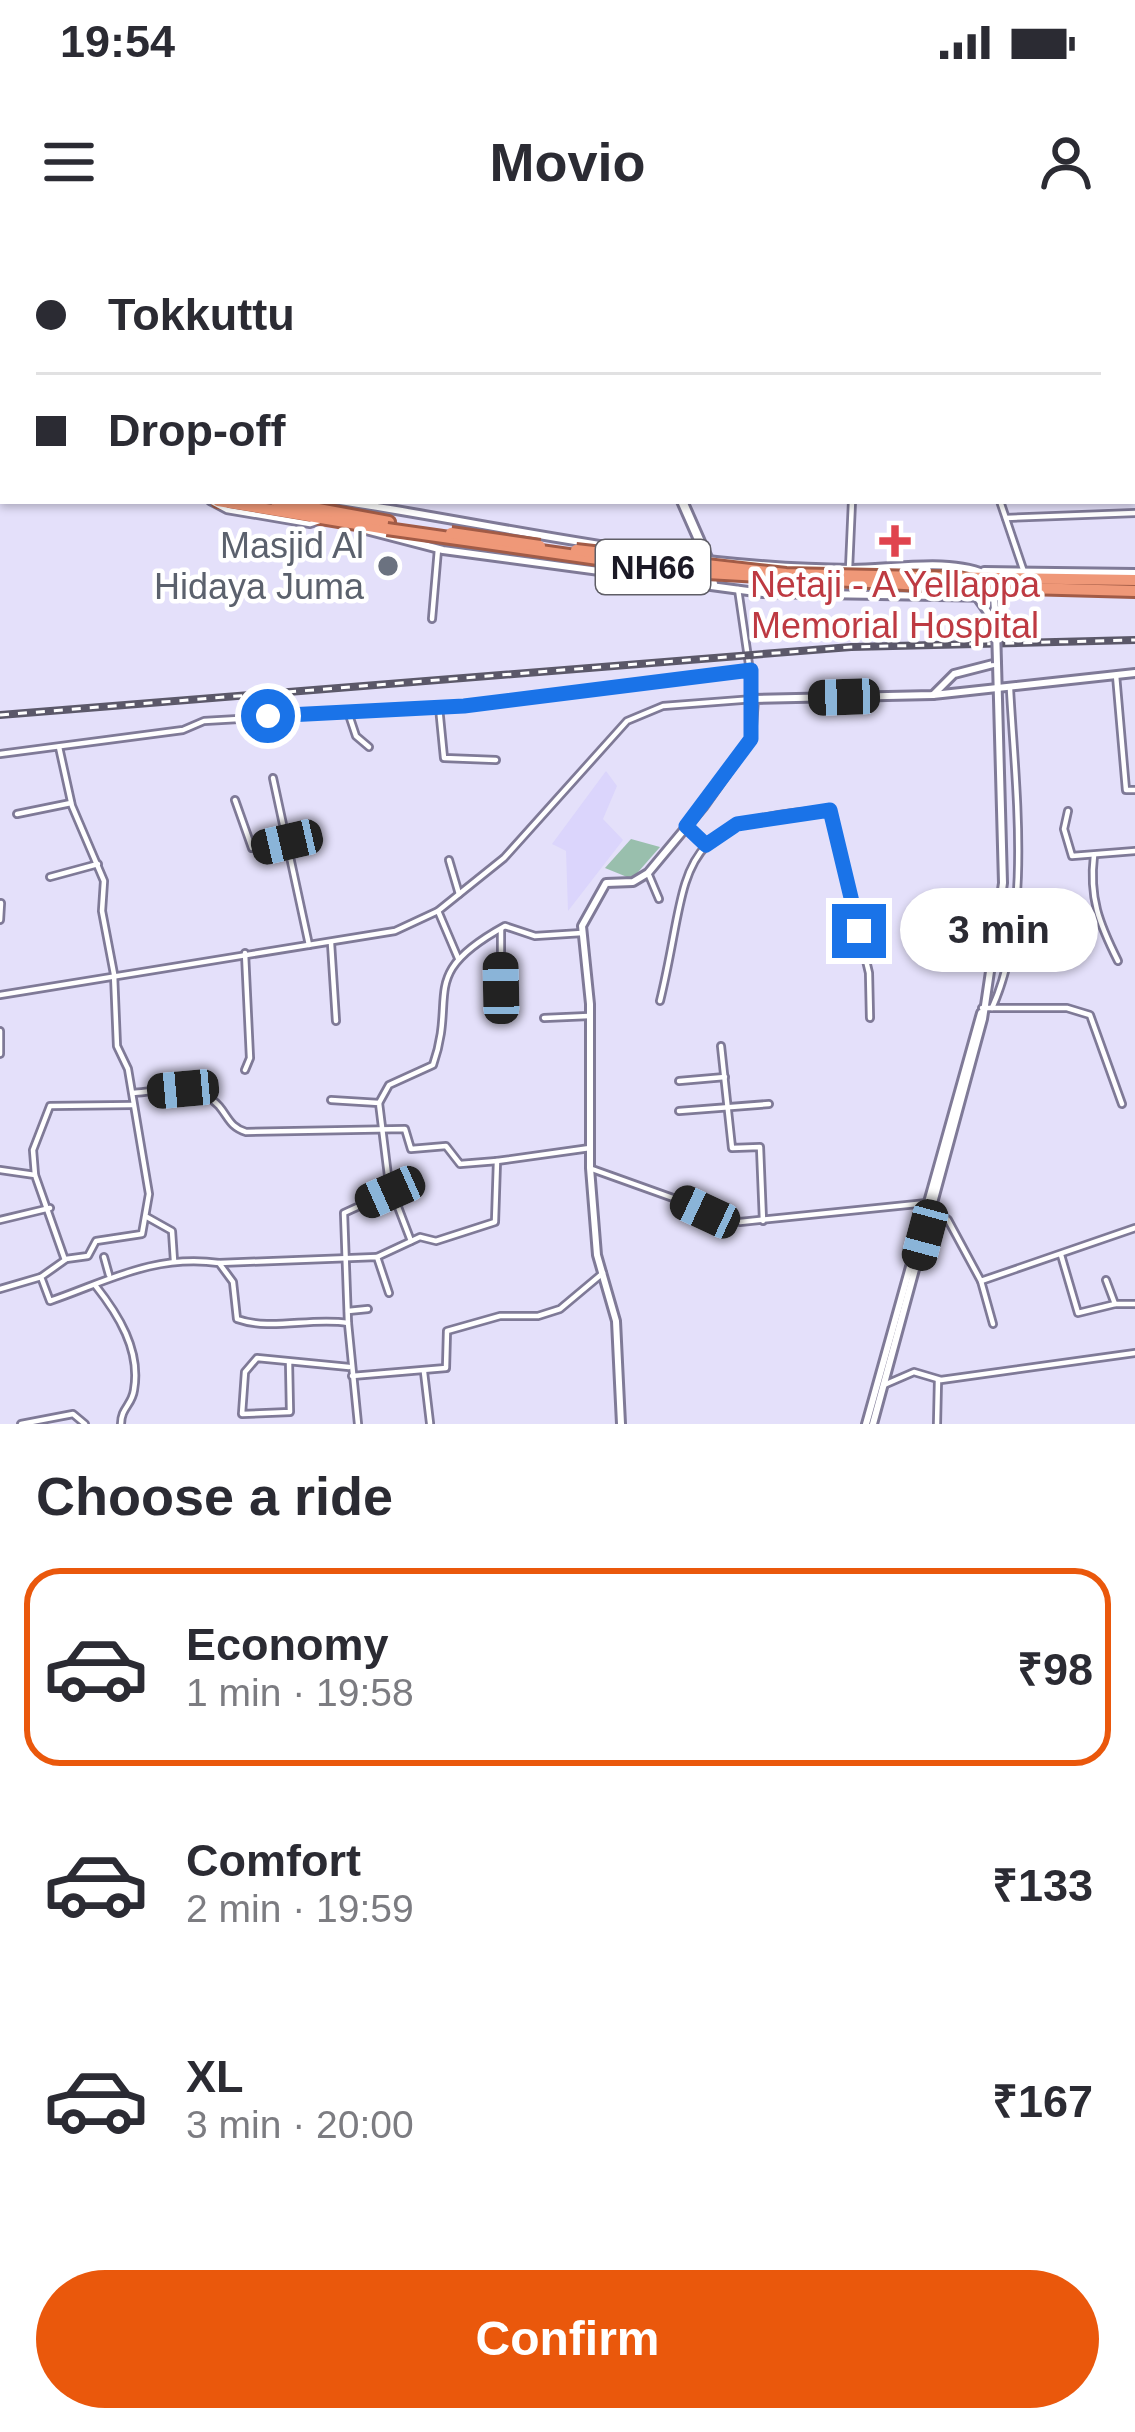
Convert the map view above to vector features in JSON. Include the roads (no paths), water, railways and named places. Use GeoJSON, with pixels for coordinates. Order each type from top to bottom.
{"type":"FeatureCollection","features":[{"type":"Feature","properties":{"kind":"highway","name":"NH66"},"geometry":{"type":"LineString","coordinates":[[232,504],[388,526]]}},
{"type":"Feature","properties":{"kind":"highway","name":"NH66"},"geometry":{"type":"LineString","coordinates":[[289,504],[388,526],[688,572],[1135,591]]}},
{"type":"Feature","properties":{"kind":"highway","name":"NH66"},"geometry":{"type":"LineString","coordinates":[[990,584],[1024,574],[1135,576]]}},
{"type":"Feature","properties":{"kind":"main road"},"geometry":{"type":"LineString","coordinates":[[683,504],[708,560],[712,584]]}},
{"type":"Feature","properties":{"kind":"street"},"geometry":{"type":"LineString","coordinates":[[357,504],[580,544],[990,584]]}},
{"type":"Feature","properties":{"kind":"street"},"geometry":{"type":"LineString","coordinates":[[849,568],[852,504]]}},
{"type":"Feature","properties":{"kind":"street"},"geometry":{"type":"LineString","coordinates":[[1001,504],[1024,574]]}},
{"type":"Feature","properties":{"kind":"street"},"geometry":{"type":"LineString","coordinates":[[1006,518],[1135,513]]}},
{"type":"Feature","properties":{"kind":"street"},"geometry":{"type":"LineString","coordinates":[[353,524],[438,549],[738,589],[977,597],[990,584]]}},
{"type":"Feature","properties":{"kind":"street"},"geometry":{"type":"LineString","coordinates":[[432,619],[438,549]]}},
{"type":"Feature","properties":{"kind":"street"},"geometry":{"type":"LineString","coordinates":[[869,1424],[884,1385],[981,1010],[1003,883],[996,626],[990,584]]}},
{"type":"Feature","properties":{"kind":"street"},"geometry":{"type":"LineString","coordinates":[[621,1424],[616,1321],[597,1255],[590,1168],[589,1016],[582,934],[606,883],[633,882],[648,873],[751,739],[754,699],[738,589]]}},
{"type":"Feature","properties":{"kind":"street"},"geometry":{"type":"LineString","coordinates":[[977,597],[996,626]]}},
{"type":"Feature","properties":{"kind":"street"},"geometry":{"type":"LineString","coordinates":[[933,695],[954,674],[997,664]]}},
{"type":"Feature","properties":{"kind":"street"},"geometry":{"type":"LineString","coordinates":[[0,754],[183,730],[204,721],[439,706],[751,670]]}},
{"type":"Feature","properties":{"kind":"street"},"geometry":{"type":"LineString","coordinates":[[0,995],[395,931],[438,911],[504,859],[628,721],[663,706],[933,695],[1135,673]]}},
{"type":"Feature","properties":{"kind":"street"},"geometry":{"type":"LineString","coordinates":[[1116,676],[1126,790],[1135,790]]}},
{"type":"Feature","properties":{"kind":"street"},"geometry":{"type":"LineString","coordinates":[[992,1008],[1006,966],[1013,914],[1016,811],[1010,688]]}},
{"type":"Feature","properties":{"kind":"street"},"geometry":{"type":"LineString","coordinates":[[439,706],[444,758],[496,760]]}},
{"type":"Feature","properties":{"kind":"street"},"geometry":{"type":"LineString","coordinates":[[348,712],[356,736],[368,747]]}},
{"type":"Feature","properties":{"kind":"street"},"geometry":{"type":"LineString","coordinates":[[0,1289],[40,1277],[64,1259],[88,1256],[96,1241],[142,1234],[147,1217],[149,1194],[133,1094],[117,1046],[114,974],[98,864],[71,803],[59,747]]}},
{"type":"Feature","properties":{"kind":"street"},"geometry":{"type":"LineString","coordinates":[[273,778],[309,945]]}},
{"type":"Feature","properties":{"kind":"street"},"geometry":{"type":"LineString","coordinates":[[236,800],[252,848],[287,842]]}},
{"type":"Feature","properties":{"kind":"street"},"geometry":{"type":"LineString","coordinates":[[17,814],[71,803]]}},
{"type":"Feature","properties":{"kind":"street"},"geometry":{"type":"LineString","coordinates":[[660,1001],[682,880],[706,845],[737,824],[819,811],[835,813],[868,973],[870,1018]]}},
{"type":"Feature","properties":{"kind":"street"},"geometry":{"type":"LineString","coordinates":[[1068,811],[1066,847],[1072,856],[1135,851]]}},
{"type":"Feature","properties":{"kind":"street"},"geometry":{"type":"LineString","coordinates":[[686,826],[706,845]]}},
{"type":"Feature","properties":{"kind":"street"},"geometry":{"type":"LineString","coordinates":[[1094,855],[1090,889],[1095,914],[1118,962]]}},
{"type":"Feature","properties":{"kind":"street"},"geometry":{"type":"LineString","coordinates":[[448,860],[459,894]]}},
{"type":"Feature","properties":{"kind":"street"},"geometry":{"type":"LineString","coordinates":[[50,877],[98,864]]}},
{"type":"Feature","properties":{"kind":"street"},"geometry":{"type":"LineString","coordinates":[[648,873],[659,899]]}},
{"type":"Feature","properties":{"kind":"street"},"geometry":{"type":"LineString","coordinates":[[0,920],[1,903]]}},
{"type":"Feature","properties":{"kind":"street"},"geometry":{"type":"LineString","coordinates":[[438,911],[458,958]]}},
{"type":"Feature","properties":{"kind":"street"},"geometry":{"type":"LineString","coordinates":[[358,1424],[344,1213],[390,1192],[379,1103],[389,1085],[433,1065],[440,1045],[440,991],[458,958],[511,926],[535,936],[582,934]]}},
{"type":"Feature","properties":{"kind":"street"},"geometry":{"type":"LineString","coordinates":[[500,929],[501,988]]}},
{"type":"Feature","properties":{"kind":"street"},"geometry":{"type":"LineString","coordinates":[[332,943],[336,1021]]}},
{"type":"Feature","properties":{"kind":"street"},"geometry":{"type":"LineString","coordinates":[[245,952],[250,1058],[245,1070]]}},
{"type":"Feature","properties":{"kind":"street"},"geometry":{"type":"LineString","coordinates":[[981,1010],[1067,1008],[1090,1015],[1122,1104]]}},
{"type":"Feature","properties":{"kind":"street"},"geometry":{"type":"LineString","coordinates":[[544,1018],[589,1016]]}},
{"type":"Feature","properties":{"kind":"street"},"geometry":{"type":"LineString","coordinates":[[0,1030],[0,1054]]}},
{"type":"Feature","properties":{"kind":"street"},"geometry":{"type":"LineString","coordinates":[[721,1046],[732,1148],[760,1147],[764,1221]]}},
{"type":"Feature","properties":{"kind":"street"},"geometry":{"type":"LineString","coordinates":[[679,1082],[724,1077]]}},
{"type":"Feature","properties":{"kind":"street"},"geometry":{"type":"LineString","coordinates":[[133,1094],[183,1089],[212,1100],[231,1126],[246,1132],[405,1129],[411,1149],[450,1147],[460,1163],[590,1148]]}},
{"type":"Feature","properties":{"kind":"street"},"geometry":{"type":"LineString","coordinates":[[331,1100],[379,1103]]}},
{"type":"Feature","properties":{"kind":"street"},"geometry":{"type":"LineString","coordinates":[[679,1111],[769,1104]]}},
{"type":"Feature","properties":{"kind":"street"},"geometry":{"type":"LineString","coordinates":[[64,1259],[35,1174],[33,1150],[50,1106],[132,1105]]}},
{"type":"Feature","properties":{"kind":"street"},"geometry":{"type":"LineString","coordinates":[[40,1277],[50,1301],[109,1275],[174,1261],[377,1257],[411,1240],[426,1236],[436,1241],[496,1221],[497,1161]]}},
{"type":"Feature","properties":{"kind":"street"},"geometry":{"type":"LineString","coordinates":[[590,1168],[637,1181],[705,1212],[740,1222],[930,1204],[950,1223],[981,1281],[993,1324]]}},
{"type":"Feature","properties":{"kind":"street"},"geometry":{"type":"LineString","coordinates":[[0,1170],[35,1174]]}},
{"type":"Feature","properties":{"kind":"street"},"geometry":{"type":"LineString","coordinates":[[869,1424],[930,1204]]}},
{"type":"Feature","properties":{"kind":"street"},"geometry":{"type":"LineString","coordinates":[[398,1207],[411,1240]]}},
{"type":"Feature","properties":{"kind":"street"},"geometry":{"type":"LineString","coordinates":[[0,1220],[50,1208]]}},
{"type":"Feature","properties":{"kind":"street"},"geometry":{"type":"LineString","coordinates":[[147,1217],[172,1231],[174,1261]]}},
{"type":"Feature","properties":{"kind":"street"},"geometry":{"type":"LineString","coordinates":[[981,1281],[1135,1228]]}},
{"type":"Feature","properties":{"kind":"street"},"geometry":{"type":"LineString","coordinates":[[1061,1256],[1078,1313],[1135,1304]]}},
{"type":"Feature","properties":{"kind":"street"},"geometry":{"type":"LineString","coordinates":[[104,1257],[109,1275]]}},
{"type":"Feature","properties":{"kind":"street"},"geometry":{"type":"LineString","coordinates":[[377,1257],[389,1293]]}},
{"type":"Feature","properties":{"kind":"street"},"geometry":{"type":"LineString","coordinates":[[219,1263],[233,1282],[237,1319],[260,1327],[283,1321],[348,1323]]}},
{"type":"Feature","properties":{"kind":"street"},"geometry":{"type":"LineString","coordinates":[[352,1376],[448,1366],[447,1331],[500,1316],[538,1316],[560,1309],[604,1271]]}},
{"type":"Feature","properties":{"kind":"street"},"geometry":{"type":"LineString","coordinates":[[1106,1280],[1115,1304]]}},
{"type":"Feature","properties":{"kind":"street"},"geometry":{"type":"LineString","coordinates":[[95,1285],[129,1338],[135,1389],[121,1410],[121,1424]]}},
{"type":"Feature","properties":{"kind":"street"},"geometry":{"type":"LineString","coordinates":[[348,1311],[368,1309]]}},
{"type":"Feature","properties":{"kind":"street"},"geometry":{"type":"LineString","coordinates":[[884,1385],[914,1372],[938,1380],[1135,1353]]}},
{"type":"Feature","properties":{"kind":"street"},"geometry":{"type":"LineString","coordinates":[[289,1362],[290,1412],[242,1414],[245,1372],[257,1358],[351,1367]]}},
{"type":"Feature","properties":{"kind":"street"},"geometry":{"type":"LineString","coordinates":[[424,1372],[430,1423]]}},
{"type":"Feature","properties":{"kind":"street"},"geometry":{"type":"LineString","coordinates":[[938,1380],[938,1424]]}},
{"type":"Feature","properties":{"kind":"street"},"geometry":{"type":"LineString","coordinates":[[21,1424],[73,1414],[85,1424]]}},
{"type":"Feature","properties":{"kind":"railway"},"geometry":{"type":"LineString","coordinates":[[0,715],[851,647],[1135,640]]}},
{"type":"Feature","properties":{"kind":"place","name":"Netaji - A Yellappa Memorial Hospital"},"geometry":{"type":"Point","coordinates":[895,541]}},
{"type":"Feature","properties":{"kind":"place","name":"Masjid Al Hidaya Juma"},"geometry":{"type":"Point","coordinates":[388,566]}}]}
